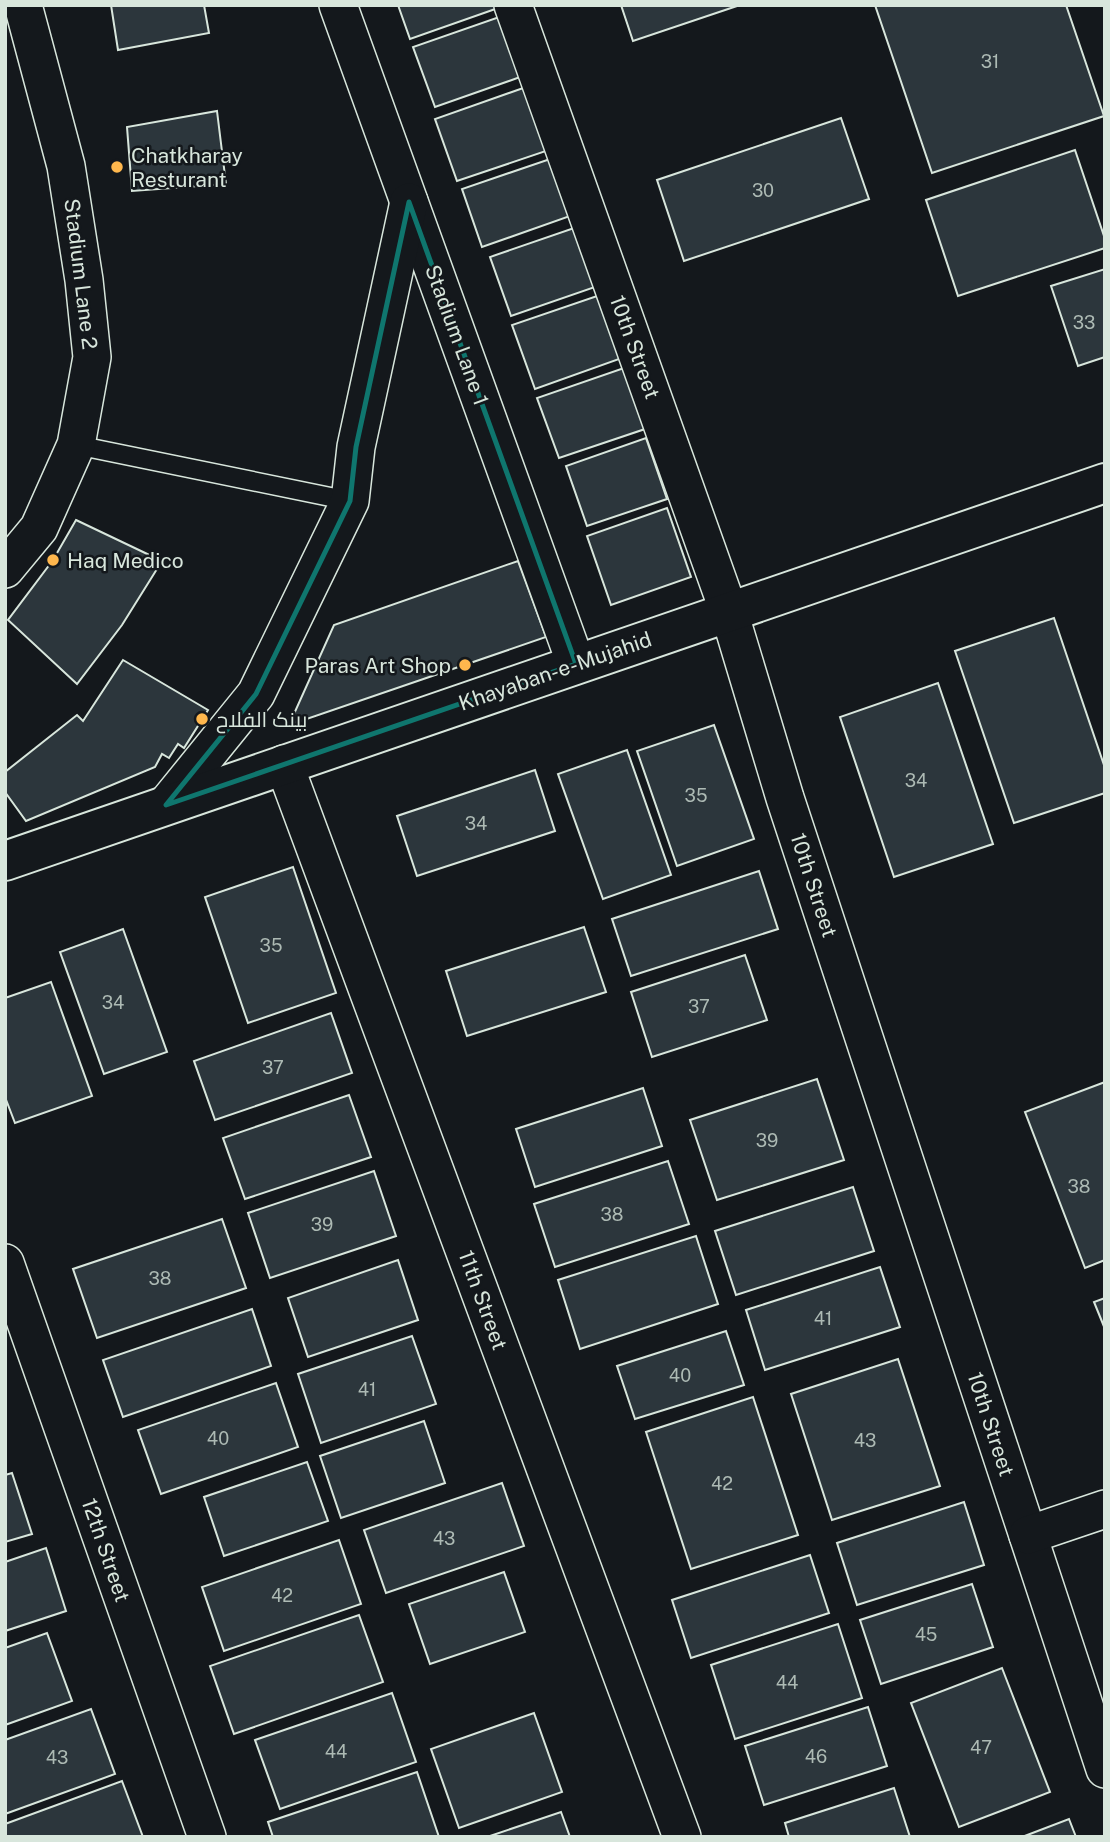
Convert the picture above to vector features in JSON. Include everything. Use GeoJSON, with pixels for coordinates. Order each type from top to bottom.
{"type":"FeatureCollection","features":[{"type":"Feature","properties":{"kind":"main road","name":"Khayaban-e-Mujahid"},"geometry":{"type":"LineString","coordinates":[[5,860],[1105,483]]}},
{"type":"Feature","properties":{"kind":"street","name":"Stadium Lane 2"},"geometry":{"type":"LineString","coordinates":[[5,569],[39,528],[76,444],[92,357],[84,280],[66,166],[23,5]]}},
{"type":"Feature","properties":{"kind":"street","name":"Stadium Lane 1"},"geometry":{"type":"LineString","coordinates":[[338,5],[576,664]]}},
{"type":"Feature","properties":{"kind":"street","name":"10th Street"},"geometry":{"type":"LineString","coordinates":[[513,5],[729,612],[785,798],[1105,1769]]}},
{"type":"Feature","properties":{"kind":"street"},"geometry":{"type":"LineString","coordinates":[[166,805],[256,694],[350,501],[356,447],[409,202]]}},
{"type":"Feature","properties":{"kind":"street","name":"11th Street"},"geometry":{"type":"LineString","coordinates":[[284,764],[682,1837]]}},
{"type":"Feature","properties":{"kind":"street","name":"12th Street"},"geometry":{"type":"LineString","coordinates":[[5,1263],[207,1837]]}},
{"type":"Feature","properties":{"kind":"street"},"geometry":{"type":"LineString","coordinates":[[1028,1535],[1105,1509]]}},
{"type":"Feature","properties":{"kind":"lane"},"geometry":{"type":"LineString","coordinates":[[76,444],[350,501]]}},
{"type":"Feature","properties":{"kind":"highlighted area"},"geometry":{"type":"Polygon","coordinates":[[[409,202],[576,664],[166,805],[256,694],[350,501],[356,447],[409,202]]]}},
{"type":"Feature","properties":{"kind":"building"},"geometry":{"type":"Polygon","coordinates":[[[111,5],[204,5],[209,33],[118,50],[111,5]]]}},
{"type":"Feature","properties":{"kind":"building"},"geometry":{"type":"Polygon","coordinates":[[[398,5],[501,5],[501,7],[410,39],[398,5]]]}},
{"type":"Feature","properties":{"kind":"building"},"geometry":{"type":"Polygon","coordinates":[[[621,5],[740,5],[633,41],[621,5]]]}},
{"type":"Feature","properties":{"kind":"building"},"geometry":{"type":"Polygon","coordinates":[[[875,5],[1066,5],[1104,116],[932,173],[875,5]]]}},
{"type":"Feature","properties":{"kind":"building"},"geometry":{"type":"Polygon","coordinates":[[[505,15],[526,75],[435,107],[413,47],[505,15]]]}},
{"type":"Feature","properties":{"kind":"building"},"geometry":{"type":"Polygon","coordinates":[[[526,87],[549,150],[457,181],[435,119],[526,87]]]}},
{"type":"Feature","properties":{"kind":"building"},"geometry":{"type":"Polygon","coordinates":[[[217,111],[226,184],[132,191],[127,127],[217,111]]]}},
{"type":"Feature","properties":{"kind":"building"},"geometry":{"type":"Polygon","coordinates":[[[841,118],[869,199],[684,261],[657,180],[841,118]]]}},
{"type":"Feature","properties":{"kind":"building"},"geometry":{"type":"Polygon","coordinates":[[[1075,150],[1105,239],[1105,248],[958,296],[926,200],[1075,150]]]}},
{"type":"Feature","properties":{"kind":"building"},"geometry":{"type":"Polygon","coordinates":[[[553,158],[573,215],[482,247],[462,189],[553,158]]]}},
{"type":"Feature","properties":{"kind":"building"},"geometry":{"type":"Polygon","coordinates":[[[577,227],[598,286],[511,316],[490,257],[577,227]]]}},
{"type":"Feature","properties":{"kind":"building"},"geometry":{"type":"Polygon","coordinates":[[[1105,269],[1105,357],[1078,366],[1051,286],[1105,269]]]}},
{"type":"Feature","properties":{"kind":"building"},"geometry":{"type":"Polygon","coordinates":[[[600,295],[622,358],[535,389],[512,325],[600,295]]]}},
{"type":"Feature","properties":{"kind":"building"},"geometry":{"type":"Polygon","coordinates":[[[624,368],[645,429],[559,458],[537,398],[624,368]]]}},
{"type":"Feature","properties":{"kind":"building"},"geometry":{"type":"Polygon","coordinates":[[[646,438],[667,499],[587,526],[566,466],[646,438]]]}},
{"type":"Feature","properties":{"kind":"building"},"geometry":{"type":"Polygon","coordinates":[[[667,508],[691,577],[611,605],[587,536],[667,508]]]}},
{"type":"Feature","properties":{"kind":"building"},"geometry":{"type":"Polygon","coordinates":[[[76,520],[162,561],[122,625],[77,684],[8,620],[53,560],[76,520]]]}},
{"type":"Feature","properties":{"kind":"building"},"geometry":{"type":"Polygon","coordinates":[[[518,561],[546,637],[295,723],[293,716],[334,625],[518,561]]]}},
{"type":"Feature","properties":{"kind":"building"},"geometry":{"type":"Polygon","coordinates":[[[1054,618],[1105,768],[1105,793],[1014,823],[955,651],[1054,618]]]}},
{"type":"Feature","properties":{"kind":"building"},"geometry":{"type":"Polygon","coordinates":[[[123,660],[208,710],[184,748],[178,744],[169,758],[162,754],[155,767],[26,821],[5,792],[5,772],[77,715],[83,721],[123,660]]]}},
{"type":"Feature","properties":{"kind":"building"},"geometry":{"type":"Polygon","coordinates":[[[938,683],[993,844],[894,877],[840,717],[938,683]]]}},
{"type":"Feature","properties":{"kind":"building"},"geometry":{"type":"Polygon","coordinates":[[[714,725],[754,839],[677,866],[637,751],[714,725]]]}},
{"type":"Feature","properties":{"kind":"building"},"geometry":{"type":"Polygon","coordinates":[[[627,750],[671,875],[603,899],[558,774],[627,750]]]}},
{"type":"Feature","properties":{"kind":"building"},"geometry":{"type":"Polygon","coordinates":[[[535,770],[555,831],[417,876],[397,816],[535,770]]]}},
{"type":"Feature","properties":{"kind":"building"},"geometry":{"type":"Polygon","coordinates":[[[293,867],[336,993],[248,1023],[205,897],[293,867]]]}},
{"type":"Feature","properties":{"kind":"building"},"geometry":{"type":"Polygon","coordinates":[[[759,871],[778,929],[631,976],[612,919],[759,871]]]}},
{"type":"Feature","properties":{"kind":"building"},"geometry":{"type":"Polygon","coordinates":[[[584,927],[606,992],[467,1036],[446,971],[584,927]]]}},
{"type":"Feature","properties":{"kind":"building"},"geometry":{"type":"Polygon","coordinates":[[[123,929],[167,1052],[104,1074],[60,952],[123,929]]]}},
{"type":"Feature","properties":{"kind":"building"},"geometry":{"type":"Polygon","coordinates":[[[745,955],[767,1020],[652,1057],[631,992],[745,955]]]}},
{"type":"Feature","properties":{"kind":"building"},"geometry":{"type":"Polygon","coordinates":[[[51,982],[92,1096],[15,1123],[5,1097],[5,998],[51,982]]]}},
{"type":"Feature","properties":{"kind":"building"},"geometry":{"type":"Polygon","coordinates":[[[331,1013],[352,1073],[215,1120],[194,1061],[331,1013]]]}},
{"type":"Feature","properties":{"kind":"building"},"geometry":{"type":"Polygon","coordinates":[[[817,1079],[844,1160],[717,1200],[690,1120],[817,1079]]]}},
{"type":"Feature","properties":{"kind":"building"},"geometry":{"type":"Polygon","coordinates":[[[1105,1082],[1105,1260],[1085,1268],[1025,1112],[1105,1082]]]}},
{"type":"Feature","properties":{"kind":"building"},"geometry":{"type":"Polygon","coordinates":[[[643,1088],[662,1146],[535,1187],[516,1129],[643,1088]]]}},
{"type":"Feature","properties":{"kind":"building"},"geometry":{"type":"Polygon","coordinates":[[[349,1095],[371,1157],[245,1199],[223,1138],[349,1095]]]}},
{"type":"Feature","properties":{"kind":"building"},"geometry":{"type":"Polygon","coordinates":[[[668,1161],[689,1224],[555,1267],[534,1204],[668,1161]]]}},
{"type":"Feature","properties":{"kind":"building"},"geometry":{"type":"Polygon","coordinates":[[[374,1171],[396,1236],[270,1278],[248,1213],[374,1171]]]}},
{"type":"Feature","properties":{"kind":"building"},"geometry":{"type":"Polygon","coordinates":[[[853,1187],[874,1251],[736,1295],[715,1231],[853,1187]]]}},
{"type":"Feature","properties":{"kind":"building"},"geometry":{"type":"Polygon","coordinates":[[[222,1219],[246,1288],[97,1338],[73,1269],[222,1219]]]}},
{"type":"Feature","properties":{"kind":"building"},"geometry":{"type":"Polygon","coordinates":[[[696,1236],[718,1304],[580,1349],[558,1280],[696,1236]]]}},
{"type":"Feature","properties":{"kind":"building"},"geometry":{"type":"Polygon","coordinates":[[[398,1260],[418,1320],[308,1357],[288,1298],[398,1260]]]}},
{"type":"Feature","properties":{"kind":"building"},"geometry":{"type":"Polygon","coordinates":[[[880,1267],[900,1327],[765,1370],[746,1310],[880,1267]]]}},
{"type":"Feature","properties":{"kind":"building"},"geometry":{"type":"Polygon","coordinates":[[[1105,1298],[1105,1329],[1094,1302],[1105,1298]]]}},
{"type":"Feature","properties":{"kind":"building"},"geometry":{"type":"Polygon","coordinates":[[[252,1309],[271,1366],[123,1417],[103,1360],[252,1309]]]}},
{"type":"Feature","properties":{"kind":"building"},"geometry":{"type":"Polygon","coordinates":[[[726,1331],[744,1385],[635,1419],[617,1366],[726,1331]]]}},
{"type":"Feature","properties":{"kind":"building"},"geometry":{"type":"Polygon","coordinates":[[[412,1336],[436,1404],[321,1443],[298,1374],[412,1336]]]}},
{"type":"Feature","properties":{"kind":"building"},"geometry":{"type":"Polygon","coordinates":[[[898,1359],[940,1486],[832,1520],[791,1394],[898,1359]]]}},
{"type":"Feature","properties":{"kind":"building"},"geometry":{"type":"Polygon","coordinates":[[[276,1383],[298,1447],[161,1494],[138,1430],[276,1383]]]}},
{"type":"Feature","properties":{"kind":"building"},"geometry":{"type":"Polygon","coordinates":[[[753,1397],[798,1535],[691,1569],[646,1432],[753,1397]]]}},
{"type":"Feature","properties":{"kind":"building"},"geometry":{"type":"Polygon","coordinates":[[[424,1421],[445,1483],[341,1518],[320,1456],[424,1421]]]}},
{"type":"Feature","properties":{"kind":"building"},"geometry":{"type":"Polygon","coordinates":[[[307,1462],[328,1521],[224,1556],[204,1497],[307,1462]]]}},
{"type":"Feature","properties":{"kind":"building"},"geometry":{"type":"Polygon","coordinates":[[[12,1473],[32,1534],[5,1542],[5,1475],[12,1473]]]}},
{"type":"Feature","properties":{"kind":"building"},"geometry":{"type":"Polygon","coordinates":[[[502,1483],[524,1546],[386,1593],[364,1530],[502,1483]]]}},
{"type":"Feature","properties":{"kind":"building"},"geometry":{"type":"Polygon","coordinates":[[[964,1502],[984,1565],[857,1605],[837,1543],[964,1502]]]}},
{"type":"Feature","properties":{"kind":"building"},"geometry":{"type":"Polygon","coordinates":[[[339,1540],[361,1604],[224,1651],[202,1587],[339,1540]]]}},
{"type":"Feature","properties":{"kind":"building"},"geometry":{"type":"Polygon","coordinates":[[[46,1548],[66,1611],[5,1631],[5,1562],[46,1548]]]}},
{"type":"Feature","properties":{"kind":"building"},"geometry":{"type":"Polygon","coordinates":[[[810,1555],[829,1613],[691,1658],[672,1600],[810,1555]]]}},
{"type":"Feature","properties":{"kind":"building"},"geometry":{"type":"Polygon","coordinates":[[[504,1572],[525,1632],[430,1664],[409,1604],[504,1572]]]}},
{"type":"Feature","properties":{"kind":"building"},"geometry":{"type":"Polygon","coordinates":[[[972,1584],[993,1647],[881,1684],[860,1620],[972,1584]]]}},
{"type":"Feature","properties":{"kind":"building"},"geometry":{"type":"Polygon","coordinates":[[[359,1615],[383,1682],[234,1734],[210,1666],[359,1615]]]}},
{"type":"Feature","properties":{"kind":"building"},"geometry":{"type":"Polygon","coordinates":[[[838,1624],[862,1698],[735,1739],[711,1665],[838,1624]]]}},
{"type":"Feature","properties":{"kind":"building"},"geometry":{"type":"Polygon","coordinates":[[[47,1633],[72,1701],[5,1725],[5,1648],[47,1633]]]}},
{"type":"Feature","properties":{"kind":"building"},"geometry":{"type":"Polygon","coordinates":[[[1002,1668],[1050,1792],[959,1827],[911,1703],[1002,1668]]]}},
{"type":"Feature","properties":{"kind":"building"},"geometry":{"type":"Polygon","coordinates":[[[392,1693],[416,1762],[280,1809],[255,1740],[392,1693]]]}},
{"type":"Feature","properties":{"kind":"building"},"geometry":{"type":"Polygon","coordinates":[[[868,1707],[887,1766],[764,1805],[745,1746],[868,1707]]]}},
{"type":"Feature","properties":{"kind":"building"},"geometry":{"type":"Polygon","coordinates":[[[91,1709],[115,1774],[5,1814],[5,1740],[91,1709]]]}},
{"type":"Feature","properties":{"kind":"building"},"geometry":{"type":"Polygon","coordinates":[[[534,1713],[562,1792],[459,1828],[431,1749],[534,1713]]]}},
{"type":"Feature","properties":{"kind":"building"},"geometry":{"type":"Polygon","coordinates":[[[417,1772],[439,1837],[273,1837],[268,1822],[417,1772]]]}},
{"type":"Feature","properties":{"kind":"building"},"geometry":{"type":"Polygon","coordinates":[[[122,1781],[143,1837],[5,1837],[5,1824],[122,1781]]]}},
{"type":"Feature","properties":{"kind":"building"},"geometry":{"type":"Polygon","coordinates":[[[894,1788],[910,1837],[789,1837],[785,1823],[894,1788]]]}},
{"type":"Feature","properties":{"kind":"building"},"geometry":{"type":"Polygon","coordinates":[[[561,1812],[570,1837],[487,1837],[561,1812]]]}},
{"type":"Feature","properties":{"kind":"building"},"geometry":{"type":"Polygon","coordinates":[[[1069,1819],[1076,1837],[1022,1837],[1069,1819]]]}},
{"type":"Feature","properties":{"kind":"place","name":"Chatkharay Resturant"},"geometry":{"type":"Point","coordinates":[117,167]}},
{"type":"Feature","properties":{"kind":"place","name":"Haq Medico"},"geometry":{"type":"Point","coordinates":[53,560]}},
{"type":"Feature","properties":{"kind":"place","name":"Paras Art Shop"},"geometry":{"type":"Point","coordinates":[465,665]}},
{"type":"Feature","properties":{"kind":"place","name":"بینک الفلاح"},"geometry":{"type":"Point","coordinates":[202,719]}}]}
